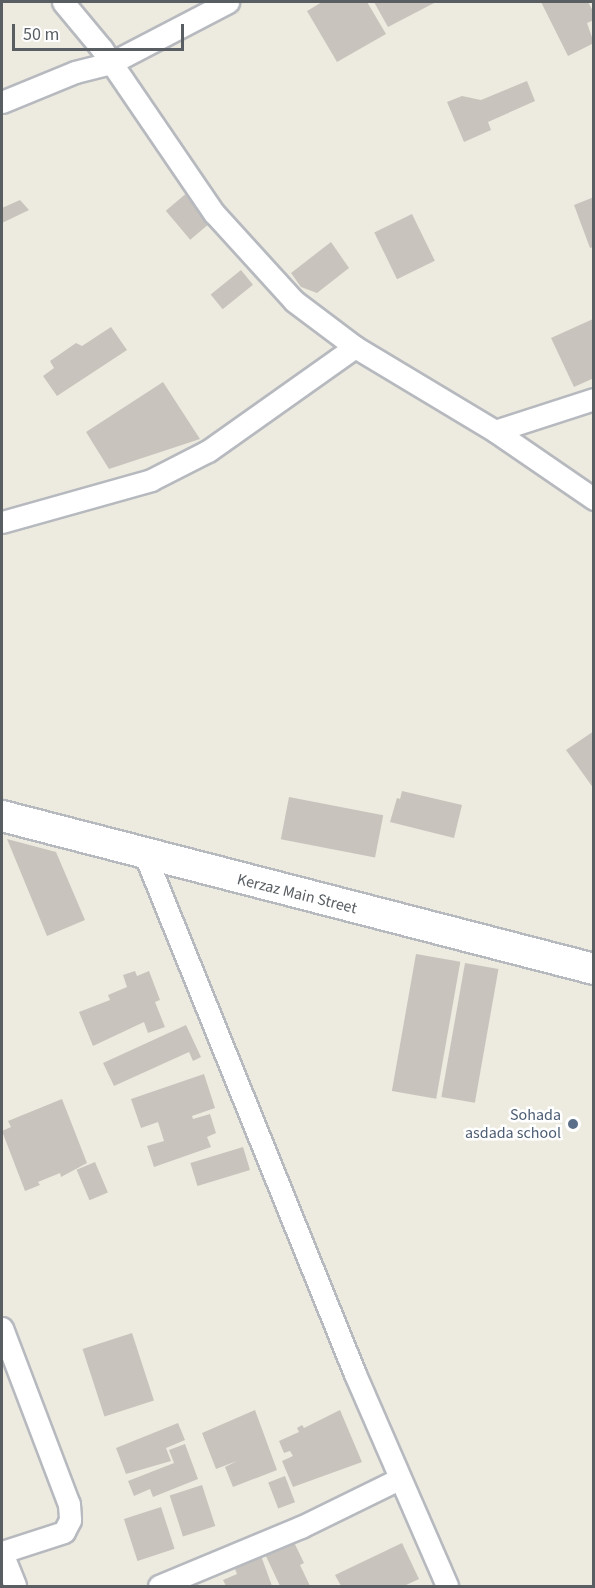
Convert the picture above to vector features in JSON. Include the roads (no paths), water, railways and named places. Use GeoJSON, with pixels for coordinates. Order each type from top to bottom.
{"type":"FeatureCollection","features":[{"type":"Feature","properties":{"kind":"street"},"geometry":{"type":"LineString","coordinates":[[63,2],[111,63],[214,213],[294,301],[355,347],[495,431],[594,500]]}},
{"type":"Feature","properties":{"kind":"street"},"geometry":{"type":"LineString","coordinates":[[2,102],[75,72],[111,63],[228,2]]}},
{"type":"Feature","properties":{"kind":"street"},"geometry":{"type":"LineString","coordinates":[[2,522],[151,480],[207,451],[355,347]]}},
{"type":"Feature","properties":{"kind":"street"},"geometry":{"type":"LineString","coordinates":[[495,431],[594,399]]}},
{"type":"Feature","properties":{"kind":"street","name":"Kerzaz Main Street"},"geometry":{"type":"LineString","coordinates":[[2,816],[145,855],[594,969]]}},
{"type":"Feature","properties":{"kind":"street"},"geometry":{"type":"LineString","coordinates":[[145,855],[399,1479],[447,1587]]}},
{"type":"Feature","properties":{"kind":"street"},"geometry":{"type":"LineString","coordinates":[[2,1328],[69,1504],[70,1520],[64,1532],[2,1552],[15,1587]]}},
{"type":"Feature","properties":{"kind":"street"},"geometry":{"type":"LineString","coordinates":[[159,1587],[301,1527],[399,1479]]}},
{"type":"Feature","properties":{"kind":"place","name":"Sohada asdada school"},"geometry":{"type":"Point","coordinates":[573,1124]}}]}
